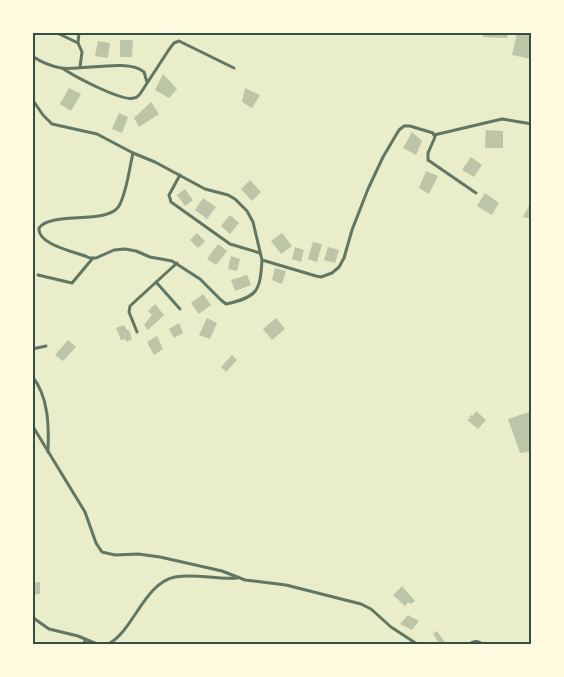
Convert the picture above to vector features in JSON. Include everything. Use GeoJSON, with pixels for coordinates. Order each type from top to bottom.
{"type":"FeatureCollection","features":[{"type":"Feature","properties":{"kind":"street"},"geometry":{"type":"LineString","coordinates":[[55,32],[78,43]]}},
{"type":"Feature","properties":{"kind":"street"},"geometry":{"type":"LineString","coordinates":[[79,32],[78,43],[82,52],[80,67]]}},
{"type":"Feature","properties":{"kind":"street"},"geometry":{"type":"LineString","coordinates":[[62,68],[79,79],[131,99],[138,96],[173,44],[179,41],[234,68]]}},
{"type":"Feature","properties":{"kind":"street"},"geometry":{"type":"LineString","coordinates":[[32,56],[43,63],[62,68],[134,67],[144,72],[147,82]]}},
{"type":"Feature","properties":{"kind":"street"},"geometry":{"type":"LineString","coordinates":[[32,100],[52,124],[91,131],[205,188],[228,195],[240,203],[253,222],[262,260],[261,278],[255,292],[245,299],[226,304],[200,279],[177,263],[150,257],[128,249],[114,250],[93,258],[72,283],[38,276]]}},
{"type":"Feature","properties":{"kind":"street"},"geometry":{"type":"LineString","coordinates":[[434,135],[502,119],[532,124]]}},
{"type":"Feature","properties":{"kind":"street"},"geometry":{"type":"LineString","coordinates":[[262,260],[321,277],[332,274],[344,258],[352,230],[383,157],[399,130],[404,126],[431,131],[434,135],[434,140],[428,153],[428,160],[476,193]]}},
{"type":"Feature","properties":{"kind":"street"},"geometry":{"type":"LineString","coordinates":[[93,258],[47,242],[39,234],[39,228],[49,221],[114,212],[122,199],[133,153]]}},
{"type":"Feature","properties":{"kind":"street"},"geometry":{"type":"LineString","coordinates":[[180,175],[169,195],[171,202],[230,244],[260,253]]}},
{"type":"Feature","properties":{"kind":"street"},"geometry":{"type":"LineString","coordinates":[[137,332],[129,314],[129,308],[177,263]]}},
{"type":"Feature","properties":{"kind":"street"},"geometry":{"type":"LineString","coordinates":[[156,282],[180,309]]}},
{"type":"Feature","properties":{"kind":"street"},"geometry":{"type":"LineString","coordinates":[[32,349],[46,346]]}},
{"type":"Feature","properties":{"kind":"street"},"geometry":{"type":"LineString","coordinates":[[32,376],[41,389],[48,417],[48,453]]}},
{"type":"Feature","properties":{"kind":"street"},"geometry":{"type":"LineString","coordinates":[[32,425],[85,512],[96,543],[102,552],[160,557],[222,571],[248,581],[286,585],[361,604],[374,610],[391,627],[417,644]]}},
{"type":"Feature","properties":{"kind":"street"},"geometry":{"type":"LineString","coordinates":[[108,644],[114,641],[154,590],[166,580],[180,576],[237,578]]}},
{"type":"Feature","properties":{"kind":"street"},"geometry":{"type":"LineString","coordinates":[[32,617],[49,629],[78,636],[97,644]]}},
{"type":"Feature","properties":{"kind":"street"},"geometry":{"type":"LineString","coordinates":[[83,644],[86,640]]}},
{"type":"Feature","properties":{"kind":"street"},"geometry":{"type":"LineString","coordinates":[[469,644],[479,641],[482,644]]}},
{"type":"Feature","properties":{"kind":"building"},"geometry":{"type":"Polygon","coordinates":[[[485,32],[508,32],[507,38],[483,37],[485,32]]]}},
{"type":"Feature","properties":{"kind":"building"},"geometry":{"type":"Polygon","coordinates":[[[517,33],[532,36],[531,59],[512,55],[517,33]]]}},
{"type":"Feature","properties":{"kind":"building"},"geometry":{"type":"Polygon","coordinates":[[[120,40],[133,40],[132,57],[120,57],[120,40]]]}},
{"type":"Feature","properties":{"kind":"building"},"geometry":{"type":"Polygon","coordinates":[[[98,41],[110,43],[108,58],[95,56],[98,41]]]}},
{"type":"Feature","properties":{"kind":"building"},"geometry":{"type":"Polygon","coordinates":[[[163,74],[177,89],[169,98],[155,90],[163,74]]]}},
{"type":"Feature","properties":{"kind":"building"},"geometry":{"type":"Polygon","coordinates":[[[69,88],[81,94],[71,111],[60,104],[69,88]]]}},
{"type":"Feature","properties":{"kind":"building"},"geometry":{"type":"Polygon","coordinates":[[[245,88],[260,95],[252,108],[242,102],[245,88]]]}},
{"type":"Feature","properties":{"kind":"building"},"geometry":{"type":"Polygon","coordinates":[[[151,102],[159,114],[139,127],[134,118],[151,102]]]}},
{"type":"Feature","properties":{"kind":"building"},"geometry":{"type":"Polygon","coordinates":[[[119,113],[128,117],[122,133],[112,129],[119,113]]]}},
{"type":"Feature","properties":{"kind":"building"},"geometry":{"type":"Polygon","coordinates":[[[486,130],[503,131],[503,148],[485,148],[486,130]]]}},
{"type":"Feature","properties":{"kind":"building"},"geometry":{"type":"Polygon","coordinates":[[[412,132],[422,141],[416,155],[403,148],[412,132]]]}},
{"type":"Feature","properties":{"kind":"building"},"geometry":{"type":"Polygon","coordinates":[[[471,157],[482,165],[474,177],[462,170],[471,157]]]}},
{"type":"Feature","properties":{"kind":"building"},"geometry":{"type":"Polygon","coordinates":[[[426,171],[438,176],[429,194],[419,188],[426,171]]]}},
{"type":"Feature","properties":{"kind":"building"},"geometry":{"type":"Polygon","coordinates":[[[250,180],[261,192],[252,201],[241,189],[250,180]]]}},
{"type":"Feature","properties":{"kind":"building"},"geometry":{"type":"Polygon","coordinates":[[[185,189],[193,200],[185,206],[177,195],[185,189]]]}},
{"type":"Feature","properties":{"kind":"building"},"geometry":{"type":"Polygon","coordinates":[[[485,193],[499,203],[492,215],[477,206],[485,193]]]}},
{"type":"Feature","properties":{"kind":"building"},"geometry":{"type":"Polygon","coordinates":[[[203,198],[216,207],[207,219],[195,210],[203,198]]]}},
{"type":"Feature","properties":{"kind":"building"},"geometry":{"type":"Polygon","coordinates":[[[532,200],[532,219],[523,217],[532,200]]]}},
{"type":"Feature","properties":{"kind":"building"},"geometry":{"type":"Polygon","coordinates":[[[230,215],[239,223],[230,234],[221,226],[230,215]]]}},
{"type":"Feature","properties":{"kind":"building"},"geometry":{"type":"Polygon","coordinates":[[[197,233],[205,241],[198,248],[190,240],[197,233]]]}},
{"type":"Feature","properties":{"kind":"building"},"geometry":{"type":"Polygon","coordinates":[[[282,233],[292,246],[281,254],[271,241],[282,233]]]}},
{"type":"Feature","properties":{"kind":"building"},"geometry":{"type":"Polygon","coordinates":[[[313,242],[322,244],[317,262],[308,259],[313,242]]]}},
{"type":"Feature","properties":{"kind":"building"},"geometry":{"type":"Polygon","coordinates":[[[218,244],[227,251],[216,265],[207,259],[218,244]]]}},
{"type":"Feature","properties":{"kind":"building"},"geometry":{"type":"Polygon","coordinates":[[[295,247],[304,250],[301,262],[292,259],[295,247]]]}},
{"type":"Feature","properties":{"kind":"building"},"geometry":{"type":"Polygon","coordinates":[[[328,247],[339,250],[335,263],[324,260],[328,247]]]}},
{"type":"Feature","properties":{"kind":"building"},"geometry":{"type":"Polygon","coordinates":[[[231,256],[240,259],[237,271],[228,269],[231,256]]]}},
{"type":"Feature","properties":{"kind":"building"},"geometry":{"type":"Polygon","coordinates":[[[275,268],[286,271],[282,284],[272,280],[275,268]]]}},
{"type":"Feature","properties":{"kind":"building"},"geometry":{"type":"Polygon","coordinates":[[[247,275],[251,285],[235,291],[231,280],[247,275]]]}},
{"type":"Feature","properties":{"kind":"building"},"geometry":{"type":"Polygon","coordinates":[[[203,294],[211,305],[199,314],[191,303],[203,294]]]}},
{"type":"Feature","properties":{"kind":"building"},"geometry":{"type":"Polygon","coordinates":[[[155,304],[164,315],[148,330],[144,325],[152,315],[148,311],[155,304]]]}},
{"type":"Feature","properties":{"kind":"building"},"geometry":{"type":"Polygon","coordinates":[[[207,318],[217,323],[210,339],[199,335],[207,318]]]}},
{"type":"Feature","properties":{"kind":"building"},"geometry":{"type":"Polygon","coordinates":[[[276,318],[285,329],[272,340],[263,329],[276,318]]]}},
{"type":"Feature","properties":{"kind":"building"},"geometry":{"type":"Polygon","coordinates":[[[179,323],[183,333],[174,338],[169,329],[179,323]]]}},
{"type":"Feature","properties":{"kind":"building"},"geometry":{"type":"Polygon","coordinates":[[[124,325],[129,330],[132,339],[127,342],[125,339],[121,340],[116,328],[124,325]]]}},
{"type":"Feature","properties":{"kind":"building"},"geometry":{"type":"Polygon","coordinates":[[[157,336],[163,349],[154,355],[147,342],[157,336]]]}},
{"type":"Feature","properties":{"kind":"building"},"geometry":{"type":"Polygon","coordinates":[[[68,340],[76,347],[63,361],[55,355],[68,340]]]}},
{"type":"Feature","properties":{"kind":"building"},"geometry":{"type":"Polygon","coordinates":[[[232,355],[237,360],[226,372],[221,367],[232,355]]]}},
{"type":"Feature","properties":{"kind":"building"},"geometry":{"type":"Polygon","coordinates":[[[476,411],[486,420],[478,429],[467,420],[476,411]]]}},
{"type":"Feature","properties":{"kind":"building"},"geometry":{"type":"Polygon","coordinates":[[[532,411],[532,451],[520,453],[508,419],[532,411]]]}},
{"type":"Feature","properties":{"kind":"building"},"geometry":{"type":"Polygon","coordinates":[[[40,582],[40,594],[32,595],[32,583],[40,582]]]}},
{"type":"Feature","properties":{"kind":"building"},"geometry":{"type":"Polygon","coordinates":[[[402,586],[415,601],[411,604],[408,602],[405,606],[393,595],[402,586]]]}},
{"type":"Feature","properties":{"kind":"building"},"geometry":{"type":"Polygon","coordinates":[[[408,615],[419,621],[412,630],[400,624],[408,615]]]}},
{"type":"Feature","properties":{"kind":"building"},"geometry":{"type":"Polygon","coordinates":[[[437,631],[446,644],[440,644],[433,634],[437,631]]]}}]}
